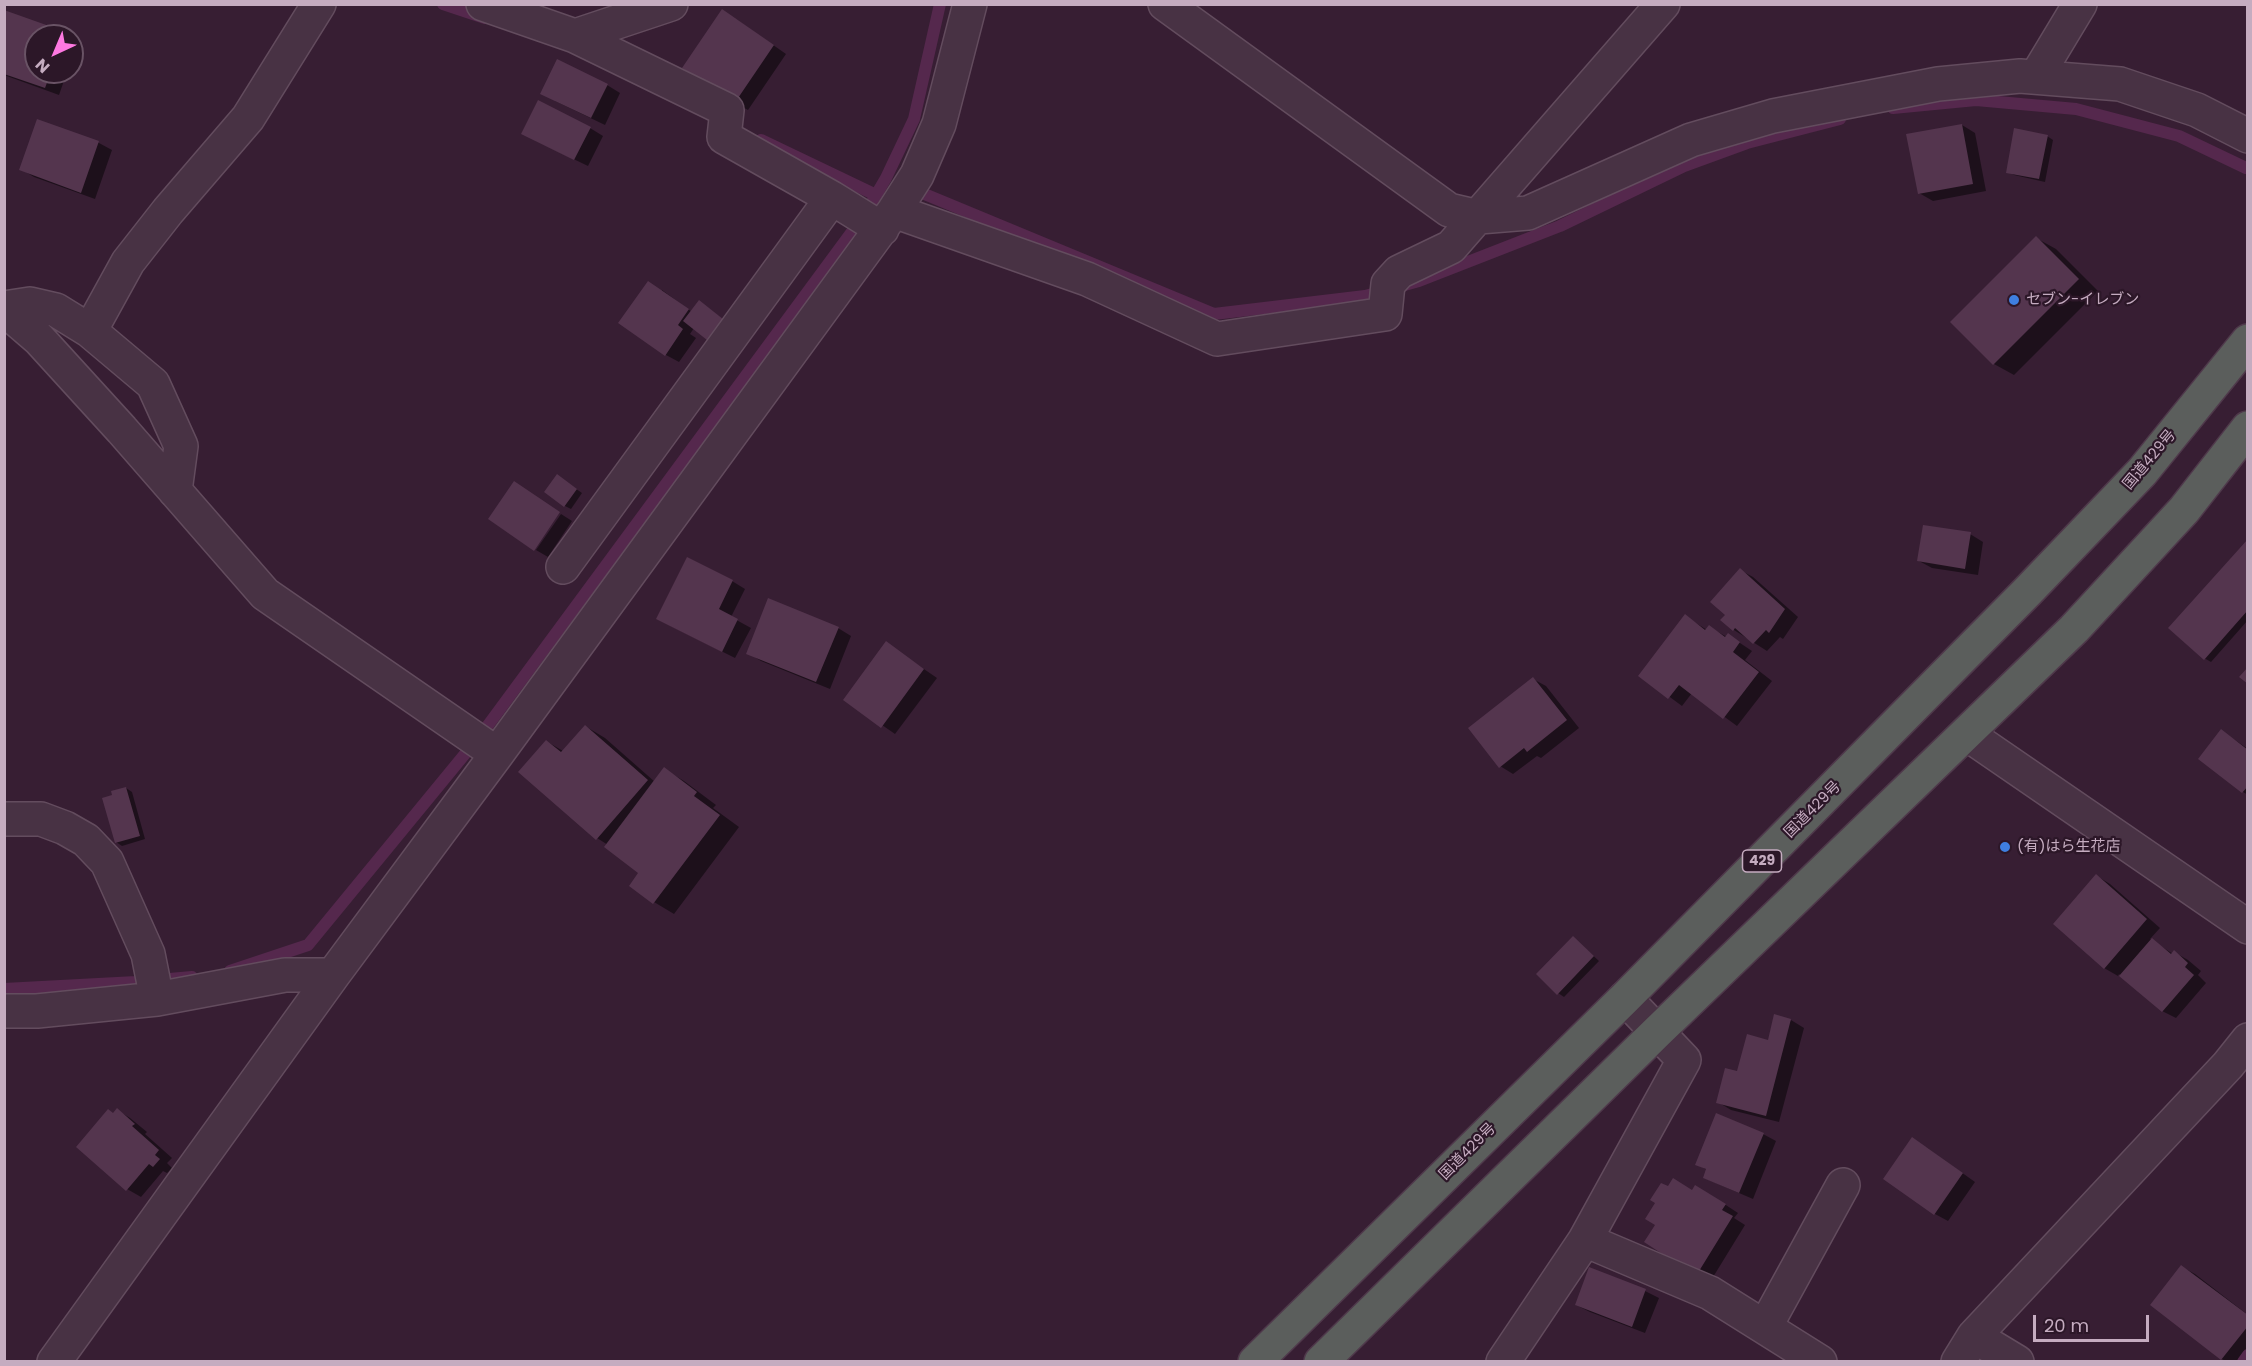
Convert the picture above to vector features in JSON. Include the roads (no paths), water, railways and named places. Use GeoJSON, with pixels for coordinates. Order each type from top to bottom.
{"type":"FeatureCollection","features":[{"type":"Feature","properties":{"kind":"highway","name":"国道429号"},"geometry":{"type":"LineString","coordinates":[[1255,1362],[1625,998],[1925,698],[2142,472],[2247,341]]}},
{"type":"Feature","properties":{"kind":"highway"},"geometry":{"type":"LineString","coordinates":[[1322,1362],[1657,1032],[2074,629],[2184,510],[2247,428]]}},
{"type":"Feature","properties":{"kind":"street"},"geometry":{"type":"LineString","coordinates":[[90,331],[128,262],[168,211],[248,118],[319,4]]}},
{"type":"Feature","properties":{"kind":"street"},"geometry":{"type":"LineString","coordinates":[[483,4],[574,36],[727,110],[724,136],[866,214],[1087,279],[1217,339],[1385,314],[1388,291],[1399,272],[1451,247],[1664,4]]}},
{"type":"Feature","properties":{"kind":"street"},"geometry":{"type":"LineString","coordinates":[[574,36],[671,4]]}},
{"type":"Feature","properties":{"kind":"street"},"geometry":{"type":"LineString","coordinates":[[563,567],[866,214],[917,175],[939,124],[970,4]]}},
{"type":"Feature","properties":{"kind":"street"},"geometry":{"type":"LineString","coordinates":[[1165,4],[1449,210],[1479,217],[1528,213],[1691,140],[1773,117],[1938,84],[2020,75],[2120,84],[2197,110],[2247,136]]}},
{"type":"Feature","properties":{"kind":"street"},"geometry":{"type":"LineString","coordinates":[[2036,77],[2080,4]]}},
{"type":"Feature","properties":{"kind":"street"},"geometry":{"type":"LineString","coordinates":[[54,1362],[333,975],[483,745],[866,214]]}},
{"type":"Feature","properties":{"kind":"street"},"geometry":{"type":"LineString","coordinates":[[4,308],[30,304],[56,310],[90,331],[153,384],[181,446],[175,491]]}},
{"type":"Feature","properties":{"kind":"street"},"geometry":{"type":"LineString","coordinates":[[4,308],[39,339],[265,594],[483,745]]}},
{"type":"Feature","properties":{"kind":"street"},"geometry":{"type":"LineString","coordinates":[[1967,734],[2247,927]]}},
{"type":"Feature","properties":{"kind":"street"},"geometry":{"type":"LineString","coordinates":[[4,819],[41,819],[66,828],[86,840],[107,862],[148,954],[156,995]]}},
{"type":"Feature","properties":{"kind":"street"},"geometry":{"type":"LineString","coordinates":[[4,1011],[37,1011],[285,975],[333,975]]}},
{"type":"Feature","properties":{"kind":"street"},"geometry":{"type":"LineString","coordinates":[[1503,1362],[1585,1240],[1684,1060],[1625,998]]}},
{"type":"Feature","properties":{"kind":"street"},"geometry":{"type":"LineString","coordinates":[[2017,1362],[1966,1349],[2228,1065],[2247,1040]]}},
{"type":"Feature","properties":{"kind":"street"},"geometry":{"type":"LineString","coordinates":[[1765,1327],[1843,1185]]}},
{"type":"Feature","properties":{"kind":"street"},"geometry":{"type":"LineString","coordinates":[[1585,1240],[1710,1293],[1820,1362]]}},
{"type":"Feature","properties":{"kind":"waterway"},"geometry":{"type":"LineString","coordinates":[[443,4],[485,18]]}},
{"type":"Feature","properties":{"kind":"waterway"},"geometry":{"type":"LineString","coordinates":[[230,971],[308,945],[483,732],[865,214],[886,178],[914,119],[940,4]]}},
{"type":"Feature","properties":{"kind":"waterway"},"geometry":{"type":"LineString","coordinates":[[1893,108],[1976,100],[2076,109],[2179,136],[2246,168]]}},
{"type":"Feature","properties":{"kind":"waterway"},"geometry":{"type":"LineString","coordinates":[[1401,286],[1560,226],[1684,166],[1747,143],[1840,119]]}},
{"type":"Feature","properties":{"kind":"waterway"},"geometry":{"type":"LineString","coordinates":[[761,140],[876,195]]}},
{"type":"Feature","properties":{"kind":"waterway"},"geometry":{"type":"LineString","coordinates":[[922,193],[1214,314],[1365,296],[1384,291]]}},
{"type":"Feature","properties":{"kind":"waterway"},"geometry":{"type":"LineString","coordinates":[[4,989],[192,977]]}},
{"type":"Feature","properties":{"kind":"waterway"},"geometry":{"type":"LineString","coordinates":[[2243,1362],[2248,1355]]}},
{"type":"Feature","properties":{"kind":"place","name":"セブン-イレブン"},"geometry":{"type":"Point","coordinates":[2014,300]}},
{"type":"Feature","properties":{"kind":"place","name":"(有)はら生花店"},"geometry":{"type":"Point","coordinates":[2005,847]}}]}
